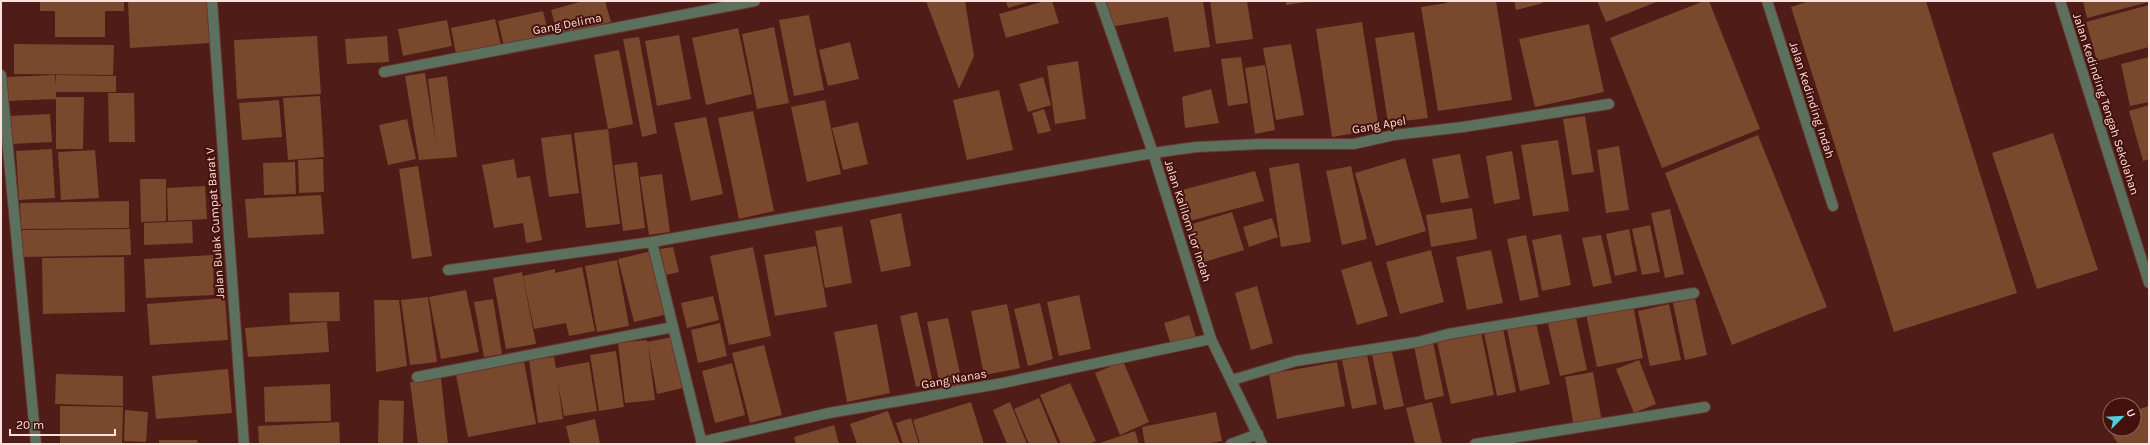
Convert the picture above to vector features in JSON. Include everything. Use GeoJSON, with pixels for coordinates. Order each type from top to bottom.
{"type":"FeatureCollection","features":[{"type":"Feature","properties":{"kind":"street","name":"Jalan Bulak Cumpat Barat V"},"geometry":{"type":"LineString","coordinates":[[212,1],[244,444]]}},
{"type":"Feature","properties":{"kind":"street","name":"Gang Delima"},"geometry":{"type":"LineString","coordinates":[[384,72],[755,1]]}},
{"type":"Feature","properties":{"kind":"street","name":"Jalan Kalilom Lor Indah"},"geometry":{"type":"LineString","coordinates":[[1100,1],[1153,153],[1211,339],[1262,444]]}},
{"type":"Feature","properties":{"kind":"street","name":"Jalan Kedinding Indah"},"geometry":{"type":"LineString","coordinates":[[1767,1],[1833,206]]}},
{"type":"Feature","properties":{"kind":"street","name":"Jalan Kedinding Tengah Sekolahan"},"geometry":{"type":"LineString","coordinates":[[2060,1],[2149,283]]}},
{"type":"Feature","properties":{"kind":"street"},"geometry":{"type":"LineString","coordinates":[[1,76],[36,444]]}},
{"type":"Feature","properties":{"kind":"street","name":"Gang Apel"},"geometry":{"type":"LineString","coordinates":[[448,270],[652,242],[1153,153],[1225,146],[1354,144],[1394,135],[1463,127],[1609,104]]}},
{"type":"Feature","properties":{"kind":"street"},"geometry":{"type":"LineString","coordinates":[[652,242],[701,443]]}},
{"type":"Feature","properties":{"kind":"street"},"geometry":{"type":"LineString","coordinates":[[1232,380],[1321,356],[1418,342],[1448,334],[1694,293]]}},
{"type":"Feature","properties":{"kind":"street"},"geometry":{"type":"LineString","coordinates":[[417,377],[673,327]]}},
{"type":"Feature","properties":{"kind":"street","name":"Gang Nanas"},"geometry":{"type":"LineString","coordinates":[[701,443],[829,413],[998,384],[1211,339]]}},
{"type":"Feature","properties":{"kind":"street"},"geometry":{"type":"LineString","coordinates":[[1475,444],[1705,407]]}},
{"type":"Feature","properties":{"kind":"street"},"geometry":{"type":"LineString","coordinates":[[1231,444],[1258,434]]}},
{"type":"Feature","properties":{"kind":"building"},"geometry":{"type":"Polygon","coordinates":[[[40,1],[124,1],[124,11],[105,11],[105,37],[55,37],[55,11],[40,11],[40,1]]]}},
{"type":"Feature","properties":{"kind":"building"},"geometry":{"type":"Polygon","coordinates":[[[128,1],[208,1],[210,43],[130,48],[128,1]]]}},
{"type":"Feature","properties":{"kind":"building"},"geometry":{"type":"Polygon","coordinates":[[[583,1],[605,1],[611,22],[558,36],[551,10],[583,1]]]}},
{"type":"Feature","properties":{"kind":"building"},"geometry":{"type":"Polygon","coordinates":[[[926,1],[965,1],[974,56],[959,89],[926,1]]]}},
{"type":"Feature","properties":{"kind":"building"},"geometry":{"type":"Polygon","coordinates":[[[1006,1],[1032,1],[1008,8],[1006,1]]]}},
{"type":"Feature","properties":{"kind":"building"},"geometry":{"type":"Polygon","coordinates":[[[1045,1],[1052,1],[1059,23],[1006,38],[999,14],[1045,1]]]}},
{"type":"Feature","properties":{"kind":"building"},"geometry":{"type":"Polygon","coordinates":[[[1105,1],[1203,1],[1210,47],[1174,52],[1168,17],[1110,27],[1105,1]]]}},
{"type":"Feature","properties":{"kind":"building"},"geometry":{"type":"Polygon","coordinates":[[[1210,1],[1247,1],[1253,39],[1216,44],[1210,1]]]}},
{"type":"Feature","properties":{"kind":"building"},"geometry":{"type":"Polygon","coordinates":[[[1286,1],[1306,1],[1306,2],[1286,5],[1286,1]]]}},
{"type":"Feature","properties":{"kind":"building"},"geometry":{"type":"Polygon","coordinates":[[[1446,1],[1496,1],[1512,100],[1438,111],[1421,7],[1447,3],[1446,1]]]}},
{"type":"Feature","properties":{"kind":"building"},"geometry":{"type":"Polygon","coordinates":[[[1514,1],[1542,1],[1543,3],[1516,10],[1514,1]]]}},
{"type":"Feature","properties":{"kind":"building"},"geometry":{"type":"Polygon","coordinates":[[[1597,1],[1659,1],[1606,22],[1597,1]]]}},
{"type":"Feature","properties":{"kind":"building"},"geometry":{"type":"Polygon","coordinates":[[[1704,1],[1709,1],[1760,129],[1662,168],[1610,38],[1704,1]]]}},
{"type":"Feature","properties":{"kind":"building"},"geometry":{"type":"Polygon","coordinates":[[[1809,1],[1926,1],[2017,293],[1894,332],[1791,7],[1809,1]]]}},
{"type":"Feature","properties":{"kind":"building"},"geometry":{"type":"Polygon","coordinates":[[[2083,1],[2149,1],[2149,2],[2087,18],[2083,1]]]}},
{"type":"Feature","properties":{"kind":"building"},"geometry":{"type":"Polygon","coordinates":[[[2149,5],[2149,47],[2097,61],[2086,22],[2149,5]]]}},
{"type":"Feature","properties":{"kind":"building"},"geometry":{"type":"Polygon","coordinates":[[[543,11],[549,36],[504,46],[498,21],[543,11]]]}},
{"type":"Feature","properties":{"kind":"building"},"geometry":{"type":"Polygon","coordinates":[[[809,15],[824,90],[794,96],[779,20],[809,15]]]}},
{"type":"Feature","properties":{"kind":"building"},"geometry":{"type":"Polygon","coordinates":[[[495,19],[501,45],[456,54],[451,28],[495,19]]]}},
{"type":"Feature","properties":{"kind":"building"},"geometry":{"type":"Polygon","coordinates":[[[447,20],[452,46],[403,56],[398,29],[447,20]]]}},
{"type":"Feature","properties":{"kind":"building"},"geometry":{"type":"Polygon","coordinates":[[[1362,22],[1379,129],[1332,137],[1316,29],[1362,22]]]}},
{"type":"Feature","properties":{"kind":"building"},"geometry":{"type":"Polygon","coordinates":[[[1589,24],[1604,92],[1535,107],[1519,39],[1589,24]]]}},
{"type":"Feature","properties":{"kind":"building"},"geometry":{"type":"Polygon","coordinates":[[[774,27],[789,103],[757,109],[742,34],[774,27]]]}},
{"type":"Feature","properties":{"kind":"building"},"geometry":{"type":"Polygon","coordinates":[[[738,28],[752,94],[706,105],[692,38],[738,28]]]}},
{"type":"Feature","properties":{"kind":"building"},"geometry":{"type":"Polygon","coordinates":[[[1414,32],[1428,118],[1388,123],[1375,38],[1414,32]]]}},
{"type":"Feature","properties":{"kind":"building"},"geometry":{"type":"Polygon","coordinates":[[[679,35],[691,99],[657,106],[645,41],[679,35]]]}},
{"type":"Feature","properties":{"kind":"building"},"geometry":{"type":"Polygon","coordinates":[[[317,36],[321,94],[237,99],[234,40],[317,36]]]}},
{"type":"Feature","properties":{"kind":"building"},"geometry":{"type":"Polygon","coordinates":[[[387,36],[389,62],[347,64],[345,39],[387,36]]]}},
{"type":"Feature","properties":{"kind":"building"},"geometry":{"type":"Polygon","coordinates":[[[639,37],[657,133],[642,137],[623,39],[639,37]]]}},
{"type":"Feature","properties":{"kind":"building"},"geometry":{"type":"Polygon","coordinates":[[[850,42],[859,79],[828,86],[819,50],[850,42]]]}},
{"type":"Feature","properties":{"kind":"building"},"geometry":{"type":"Polygon","coordinates":[[[14,44],[114,45],[113,75],[14,74],[14,44]]]}},
{"type":"Feature","properties":{"kind":"building"},"geometry":{"type":"Polygon","coordinates":[[[1291,44],[1304,115],[1276,120],[1263,48],[1291,44]]]}},
{"type":"Feature","properties":{"kind":"building"},"geometry":{"type":"Polygon","coordinates":[[[619,50],[633,124],[608,129],[594,55],[619,50]]]}},
{"type":"Feature","properties":{"kind":"building"},"geometry":{"type":"Polygon","coordinates":[[[1241,57],[1248,103],[1228,106],[1221,59],[1241,57]]]}},
{"type":"Feature","properties":{"kind":"building"},"geometry":{"type":"Polygon","coordinates":[[[2149,57],[2149,102],[2130,106],[2121,64],[2149,57]]]}},
{"type":"Feature","properties":{"kind":"building"},"geometry":{"type":"Polygon","coordinates":[[[1078,61],[1086,119],[1055,124],[1047,66],[1078,61]]]}},
{"type":"Feature","properties":{"kind":"building"},"geometry":{"type":"Polygon","coordinates":[[[1265,65],[1275,130],[1255,134],[1245,68],[1265,65]]]}},
{"type":"Feature","properties":{"kind":"building"},"geometry":{"type":"Polygon","coordinates":[[[425,73],[436,144],[428,79],[447,76],[457,157],[419,160],[405,76],[425,73]]]}},
{"type":"Feature","properties":{"kind":"building"},"geometry":{"type":"Polygon","coordinates":[[[55,75],[55,86],[56,75],[116,76],[116,92],[56,92],[56,99],[7,101],[6,77],[55,75]]]}},
{"type":"Feature","properties":{"kind":"building"},"geometry":{"type":"Polygon","coordinates":[[[1043,77],[1051,105],[1028,112],[1019,84],[1043,77]]]}},
{"type":"Feature","properties":{"kind":"building"},"geometry":{"type":"Polygon","coordinates":[[[1211,89],[1219,123],[1185,128],[1182,97],[1211,89]]]}},
{"type":"Feature","properties":{"kind":"building"},"geometry":{"type":"Polygon","coordinates":[[[999,90],[1013,150],[967,160],[953,100],[999,90]]]}},
{"type":"Feature","properties":{"kind":"building"},"geometry":{"type":"Polygon","coordinates":[[[108,93],[134,93],[135,142],[109,142],[108,93]]]}},
{"type":"Feature","properties":{"kind":"building"},"geometry":{"type":"Polygon","coordinates":[[[320,96],[324,157],[288,160],[283,98],[320,96]]]}},
{"type":"Feature","properties":{"kind":"building"},"geometry":{"type":"Polygon","coordinates":[[[56,97],[84,97],[83,149],[56,149],[56,97]]]}},
{"type":"Feature","properties":{"kind":"building"},"geometry":{"type":"Polygon","coordinates":[[[279,100],[282,137],[242,140],[239,103],[279,100]]]}},
{"type":"Feature","properties":{"kind":"building"},"geometry":{"type":"Polygon","coordinates":[[[825,100],[841,174],[807,182],[791,107],[825,100]]]}},
{"type":"Feature","properties":{"kind":"building"},"geometry":{"type":"Polygon","coordinates":[[[2149,105],[2149,159],[2143,161],[2129,111],[2149,105]]]}},
{"type":"Feature","properties":{"kind":"building"},"geometry":{"type":"Polygon","coordinates":[[[1044,109],[1051,131],[1038,134],[1032,113],[1044,109]]]}},
{"type":"Feature","properties":{"kind":"building"},"geometry":{"type":"Polygon","coordinates":[[[753,111],[774,211],[739,219],[718,118],[753,111]]]}},
{"type":"Feature","properties":{"kind":"building"},"geometry":{"type":"Polygon","coordinates":[[[50,114],[52,142],[11,144],[9,116],[50,114]]]}},
{"type":"Feature","properties":{"kind":"building"},"geometry":{"type":"Polygon","coordinates":[[[1585,116],[1594,172],[1572,175],[1563,119],[1585,116]]]}},
{"type":"Feature","properties":{"kind":"building"},"geometry":{"type":"Polygon","coordinates":[[[706,117],[723,194],[691,201],[674,123],[706,117]]]}},
{"type":"Feature","properties":{"kind":"building"},"geometry":{"type":"Polygon","coordinates":[[[407,119],[416,159],[388,165],[379,125],[407,119]]]}},
{"type":"Feature","properties":{"kind":"building"},"geometry":{"type":"Polygon","coordinates":[[[858,122],[868,164],[843,170],[832,128],[858,122]]]}},
{"type":"Feature","properties":{"kind":"building"},"geometry":{"type":"Polygon","coordinates":[[[608,129],[620,224],[586,228],[574,133],[608,129]]]}},
{"type":"Feature","properties":{"kind":"building"},"geometry":{"type":"Polygon","coordinates":[[[2053,133],[2098,270],[2037,289],[1992,153],[2053,133]]]}},
{"type":"Feature","properties":{"kind":"building"},"geometry":{"type":"Polygon","coordinates":[[[571,134],[579,193],[549,197],[541,138],[571,134]]]}},
{"type":"Feature","properties":{"kind":"building"},"geometry":{"type":"Polygon","coordinates":[[[1758,135],[1827,307],[1732,345],[1665,173],[1758,135]]]}},
{"type":"Feature","properties":{"kind":"building"},"geometry":{"type":"Polygon","coordinates":[[[1558,140],[1569,211],[1533,216],[1521,145],[1558,140]]]}},
{"type":"Feature","properties":{"kind":"building"},"geometry":{"type":"Polygon","coordinates":[[[1619,146],[1629,210],[1606,213],[1597,150],[1619,146]]]}},
{"type":"Feature","properties":{"kind":"building"},"geometry":{"type":"Polygon","coordinates":[[[52,149],[55,198],[19,200],[16,151],[52,149]]]}},
{"type":"Feature","properties":{"kind":"building"},"geometry":{"type":"Polygon","coordinates":[[[95,150],[99,198],[61,200],[58,152],[95,150]]]}},
{"type":"Feature","properties":{"kind":"building"},"geometry":{"type":"Polygon","coordinates":[[[1512,151],[1520,199],[1494,204],[1486,156],[1512,151]]]}},
{"type":"Feature","properties":{"kind":"building"},"geometry":{"type":"Polygon","coordinates":[[[1460,154],[1469,198],[1441,203],[1432,159],[1460,154]]]}},
{"type":"Feature","properties":{"kind":"building"},"geometry":{"type":"Polygon","coordinates":[[[1405,158],[1426,231],[1376,246],[1355,173],[1405,158]]]}},
{"type":"Feature","properties":{"kind":"building"},"geometry":{"type":"Polygon","coordinates":[[[323,159],[324,192],[299,193],[298,160],[323,159]]]}},
{"type":"Feature","properties":{"kind":"building"},"geometry":{"type":"Polygon","coordinates":[[[514,159],[517,178],[530,176],[542,240],[526,243],[523,223],[494,228],[482,165],[514,159]]]}},
{"type":"Feature","properties":{"kind":"building"},"geometry":{"type":"Polygon","coordinates":[[[295,162],[296,194],[264,195],[263,163],[295,162]]]}},
{"type":"Feature","properties":{"kind":"building"},"geometry":{"type":"Polygon","coordinates":[[[637,162],[645,228],[623,231],[614,165],[637,162]]]}},
{"type":"Feature","properties":{"kind":"building"},"geometry":{"type":"Polygon","coordinates":[[[1299,163],[1311,242],[1281,247],[1269,168],[1299,163]]]}},
{"type":"Feature","properties":{"kind":"building"},"geometry":{"type":"Polygon","coordinates":[[[418,166],[432,256],[412,259],[399,169],[418,166]]]}},
{"type":"Feature","properties":{"kind":"building"},"geometry":{"type":"Polygon","coordinates":[[[1351,166],[1367,239],[1342,245],[1326,171],[1351,166]]]}},
{"type":"Feature","properties":{"kind":"building"},"geometry":{"type":"Polygon","coordinates":[[[1255,171],[1264,201],[1186,222],[1178,191],[1255,171]]]}},
{"type":"Feature","properties":{"kind":"building"},"geometry":{"type":"Polygon","coordinates":[[[662,174],[670,232],[649,235],[640,177],[662,174]]]}},
{"type":"Feature","properties":{"kind":"building"},"geometry":{"type":"Polygon","coordinates":[[[140,179],[166,179],[166,221],[141,222],[140,179]]]}},
{"type":"Feature","properties":{"kind":"building"},"geometry":{"type":"Polygon","coordinates":[[[205,186],[207,219],[168,221],[167,188],[205,186]]]}},
{"type":"Feature","properties":{"kind":"building"},"geometry":{"type":"Polygon","coordinates":[[[321,195],[324,234],[248,238],[245,199],[321,195]]]}},
{"type":"Feature","properties":{"kind":"building"},"geometry":{"type":"Polygon","coordinates":[[[129,201],[129,228],[21,229],[20,203],[129,201]]]}},
{"type":"Feature","properties":{"kind":"building"},"geometry":{"type":"Polygon","coordinates":[[[1472,208],[1477,239],[1431,247],[1426,215],[1472,208]]]}},
{"type":"Feature","properties":{"kind":"building"},"geometry":{"type":"Polygon","coordinates":[[[1670,209],[1684,274],[1665,278],[1651,213],[1670,209]]]}},
{"type":"Feature","properties":{"kind":"building"},"geometry":{"type":"Polygon","coordinates":[[[1232,212],[1244,250],[1201,263],[1189,225],[1232,212]]]}},
{"type":"Feature","properties":{"kind":"building"},"geometry":{"type":"Polygon","coordinates":[[[901,213],[911,266],[881,272],[870,220],[901,213]]]}},
{"type":"Feature","properties":{"kind":"building"},"geometry":{"type":"Polygon","coordinates":[[[1272,218],[1278,237],[1249,247],[1243,227],[1272,218]]]}},
{"type":"Feature","properties":{"kind":"building"},"geometry":{"type":"Polygon","coordinates":[[[192,221],[193,243],[144,245],[144,223],[192,221]]]}},
{"type":"Feature","properties":{"kind":"building"},"geometry":{"type":"Polygon","coordinates":[[[1650,225],[1660,272],[1642,275],[1632,229],[1650,225]]]}},
{"type":"Feature","properties":{"kind":"building"},"geometry":{"type":"Polygon","coordinates":[[[842,226],[852,283],[825,288],[815,231],[842,226]]]}},
{"type":"Feature","properties":{"kind":"building"},"geometry":{"type":"Polygon","coordinates":[[[130,229],[131,255],[22,257],[22,230],[130,229]]]}},
{"type":"Feature","properties":{"kind":"building"},"geometry":{"type":"Polygon","coordinates":[[[1629,229],[1637,271],[1615,276],[1606,234],[1629,229]]]}},
{"type":"Feature","properties":{"kind":"building"},"geometry":{"type":"Polygon","coordinates":[[[1561,234],[1571,285],[1542,291],[1532,240],[1561,234]]]}},
{"type":"Feature","properties":{"kind":"building"},"geometry":{"type":"Polygon","coordinates":[[[1526,235],[1539,297],[1520,301],[1507,239],[1526,235]]]}},
{"type":"Feature","properties":{"kind":"building"},"geometry":{"type":"Polygon","coordinates":[[[1601,235],[1612,283],[1593,287],[1582,238],[1601,235]]]}},
{"type":"Feature","properties":{"kind":"building"},"geometry":{"type":"Polygon","coordinates":[[[816,246],[827,307],[775,316],[764,255],[816,246]]]}},
{"type":"Feature","properties":{"kind":"building"},"geometry":{"type":"Polygon","coordinates":[[[673,247],[679,272],[666,275],[660,249],[673,247]]]}},
{"type":"Feature","properties":{"kind":"building"},"geometry":{"type":"Polygon","coordinates":[[[753,247],[771,336],[729,345],[710,256],[753,247]]]}},
{"type":"Feature","properties":{"kind":"building"},"geometry":{"type":"Polygon","coordinates":[[[1431,250],[1444,302],[1400,314],[1386,262],[1431,250]]]}},
{"type":"Feature","properties":{"kind":"building"},"geometry":{"type":"Polygon","coordinates":[[[1491,250],[1503,303],[1467,310],[1456,257],[1491,250]]]}},
{"type":"Feature","properties":{"kind":"building"},"geometry":{"type":"Polygon","coordinates":[[[652,251],[668,314],[634,322],[618,259],[652,251]]]}},
{"type":"Feature","properties":{"kind":"building"},"geometry":{"type":"Polygon","coordinates":[[[213,255],[214,295],[146,298],[144,259],[213,255]]]}},
{"type":"Feature","properties":{"kind":"building"},"geometry":{"type":"Polygon","coordinates":[[[124,257],[125,312],[43,314],[42,258],[124,257]]]}},
{"type":"Feature","properties":{"kind":"building"},"geometry":{"type":"Polygon","coordinates":[[[617,260],[629,326],[597,332],[585,266],[617,260]]]}},
{"type":"Feature","properties":{"kind":"building"},"geometry":{"type":"Polygon","coordinates":[[[1371,261],[1388,316],[1357,325],[1341,270],[1371,261]]]}},
{"type":"Feature","properties":{"kind":"building"},"geometry":{"type":"Polygon","coordinates":[[[582,267],[595,331],[569,336],[566,323],[534,329],[523,276],[555,269],[555,273],[582,267]]]}},
{"type":"Feature","properties":{"kind":"building"},"geometry":{"type":"Polygon","coordinates":[[[522,272],[536,344],[506,349],[493,278],[522,272]]]}},
{"type":"Feature","properties":{"kind":"building"},"geometry":{"type":"Polygon","coordinates":[[[1257,286],[1273,343],[1251,350],[1235,293],[1257,286]]]}},
{"type":"Feature","properties":{"kind":"building"},"geometry":{"type":"Polygon","coordinates":[[[466,290],[479,352],[441,359],[429,297],[466,290]]]}},
{"type":"Feature","properties":{"kind":"building"},"geometry":{"type":"Polygon","coordinates":[[[339,292],[340,321],[290,322],[289,293],[339,292]]]}},
{"type":"Feature","properties":{"kind":"building"},"geometry":{"type":"Polygon","coordinates":[[[1079,295],[1091,349],[1059,356],[1047,302],[1079,295]]]}},
{"type":"Feature","properties":{"kind":"building"},"geometry":{"type":"Polygon","coordinates":[[[713,296],[719,320],[687,328],[681,303],[713,296]]]}},
{"type":"Feature","properties":{"kind":"building"},"geometry":{"type":"Polygon","coordinates":[[[428,297],[437,362],[410,365],[401,300],[428,297]]]}},
{"type":"Feature","properties":{"kind":"building"},"geometry":{"type":"Polygon","coordinates":[[[225,298],[228,340],[150,345],[147,304],[225,298]]]}},
{"type":"Feature","properties":{"kind":"building"},"geometry":{"type":"Polygon","coordinates":[[[1695,298],[1707,355],[1685,360],[1673,303],[1695,298]]]}},
{"type":"Feature","properties":{"kind":"building"},"geometry":{"type":"Polygon","coordinates":[[[493,299],[502,354],[484,357],[474,302],[493,299]]]}},
{"type":"Feature","properties":{"kind":"building"},"geometry":{"type":"Polygon","coordinates":[[[374,300],[399,300],[407,366],[376,372],[374,300]]]}},
{"type":"Feature","properties":{"kind":"building"},"geometry":{"type":"Polygon","coordinates":[[[1040,303],[1053,359],[1028,366],[1014,309],[1040,303]]]}},
{"type":"Feature","properties":{"kind":"building"},"geometry":{"type":"Polygon","coordinates":[[[1007,304],[1020,368],[984,375],[971,311],[1007,304]]]}},
{"type":"Feature","properties":{"kind":"building"},"geometry":{"type":"Polygon","coordinates":[[[1669,304],[1681,360],[1650,366],[1638,311],[1669,304]]]}},
{"type":"Feature","properties":{"kind":"building"},"geometry":{"type":"Polygon","coordinates":[[[1633,305],[1643,358],[1597,367],[1586,314],[1633,305]]]}},
{"type":"Feature","properties":{"kind":"building"},"geometry":{"type":"Polygon","coordinates":[[[917,312],[933,383],[916,387],[900,316],[917,312]]]}},
{"type":"Feature","properties":{"kind":"building"},"geometry":{"type":"Polygon","coordinates":[[[1575,313],[1587,370],[1560,376],[1547,319],[1575,313]]]}},
{"type":"Feature","properties":{"kind":"building"},"geometry":{"type":"Polygon","coordinates":[[[1189,315],[1196,337],[1171,345],[1164,323],[1189,315]]]}},
{"type":"Feature","properties":{"kind":"building"},"geometry":{"type":"Polygon","coordinates":[[[948,318],[963,387],[941,391],[927,322],[948,318]]]}},
{"type":"Feature","properties":{"kind":"building"},"geometry":{"type":"Polygon","coordinates":[[[327,322],[329,352],[248,357],[245,328],[327,322]]]}},
{"type":"Feature","properties":{"kind":"building"},"geometry":{"type":"Polygon","coordinates":[[[720,323],[727,356],[698,363],[691,330],[720,323]]]}},
{"type":"Feature","properties":{"kind":"building"},"geometry":{"type":"Polygon","coordinates":[[[1536,323],[1550,384],[1520,391],[1507,329],[1536,323]]]}},
{"type":"Feature","properties":{"kind":"building"},"geometry":{"type":"Polygon","coordinates":[[[877,324],[890,393],[847,402],[834,332],[877,324]]]}},
{"type":"Feature","properties":{"kind":"building"},"geometry":{"type":"Polygon","coordinates":[[[1503,329],[1516,392],[1497,396],[1484,333],[1503,329]]]}},
{"type":"Feature","properties":{"kind":"building"},"geometry":{"type":"Polygon","coordinates":[[[1481,332],[1494,395],[1451,404],[1437,342],[1481,332]]]}},
{"type":"Feature","properties":{"kind":"building"},"geometry":{"type":"Polygon","coordinates":[[[673,337],[683,388],[657,394],[648,346],[655,400],[625,403],[618,343],[647,340],[647,342],[673,337]]]}},
{"type":"Feature","properties":{"kind":"building"},"geometry":{"type":"Polygon","coordinates":[[[1433,342],[1444,396],[1425,400],[1414,346],[1433,342]]]}},
{"type":"Feature","properties":{"kind":"building"},"geometry":{"type":"Polygon","coordinates":[[[764,345],[782,415],[750,423],[732,353],[764,345]]]}},
{"type":"Feature","properties":{"kind":"building"},"geometry":{"type":"Polygon","coordinates":[[[616,351],[624,407],[599,411],[590,355],[616,351]]]}},
{"type":"Feature","properties":{"kind":"building"},"geometry":{"type":"Polygon","coordinates":[[[1392,352],[1404,406],[1384,410],[1372,355],[1392,352]]]}},
{"type":"Feature","properties":{"kind":"building"},"geometry":{"type":"Polygon","coordinates":[[[1367,355],[1377,404],[1352,409],[1342,360],[1367,355]]]}},
{"type":"Feature","properties":{"kind":"building"},"geometry":{"type":"Polygon","coordinates":[[[554,357],[556,368],[589,362],[597,411],[564,416],[557,378],[563,419],[538,423],[529,360],[554,357]]]}},
{"type":"Feature","properties":{"kind":"building"},"geometry":{"type":"Polygon","coordinates":[[[1639,360],[1656,404],[1634,413],[1616,369],[1639,360]]]}},
{"type":"Feature","properties":{"kind":"building"},"geometry":{"type":"Polygon","coordinates":[[[1123,361],[1149,422],[1120,435],[1095,373],[1123,361]]]}},
{"type":"Feature","properties":{"kind":"building"},"geometry":{"type":"Polygon","coordinates":[[[524,362],[536,424],[468,437],[456,375],[524,362]]]}},
{"type":"Feature","properties":{"kind":"building"},"geometry":{"type":"Polygon","coordinates":[[[1337,362],[1345,406],[1277,419],[1269,374],[1337,362]]]}},
{"type":"Feature","properties":{"kind":"building"},"geometry":{"type":"Polygon","coordinates":[[[732,363],[745,415],[715,423],[702,371],[732,363]]]}},
{"type":"Feature","properties":{"kind":"building"},"geometry":{"type":"Polygon","coordinates":[[[228,369],[232,413],[156,419],[152,376],[228,369]]]}},
{"type":"Feature","properties":{"kind":"building"},"geometry":{"type":"Polygon","coordinates":[[[1593,372],[1602,422],[1574,427],[1565,377],[1593,372]]]}},
{"type":"Feature","properties":{"kind":"building"},"geometry":{"type":"Polygon","coordinates":[[[56,374],[123,376],[123,406],[55,404],[56,374]]]}},
{"type":"Feature","properties":{"kind":"building"},"geometry":{"type":"Polygon","coordinates":[[[441,378],[448,444],[418,444],[410,382],[441,378]]]}},
{"type":"Feature","properties":{"kind":"building"},"geometry":{"type":"Polygon","coordinates":[[[1070,383],[1096,441],[1089,444],[1061,444],[1040,395],[1070,383]]]}},
{"type":"Feature","properties":{"kind":"building"},"geometry":{"type":"Polygon","coordinates":[[[330,384],[331,421],[265,422],[264,387],[330,384]]]}},
{"type":"Feature","properties":{"kind":"building"},"geometry":{"type":"Polygon","coordinates":[[[1039,398],[1058,444],[1029,444],[1014,409],[1039,398]]]}},
{"type":"Feature","properties":{"kind":"building"},"geometry":{"type":"Polygon","coordinates":[[[379,400],[404,401],[403,444],[378,444],[379,400]]]}},
{"type":"Feature","properties":{"kind":"building"},"geometry":{"type":"Polygon","coordinates":[[[971,402],[984,444],[920,444],[913,420],[971,402]]]}},
{"type":"Feature","properties":{"kind":"building"},"geometry":{"type":"Polygon","coordinates":[[[1010,402],[1027,444],[1007,444],[993,410],[1010,402]]]}},
{"type":"Feature","properties":{"kind":"building"},"geometry":{"type":"Polygon","coordinates":[[[1432,402],[1442,444],[1415,444],[1406,408],[1432,402]]]}},
{"type":"Feature","properties":{"kind":"building"},"geometry":{"type":"Polygon","coordinates":[[[60,406],[123,407],[122,444],[60,444],[60,406]]]}},
{"type":"Feature","properties":{"kind":"building"},"geometry":{"type":"Polygon","coordinates":[[[2149,406],[2149,444],[2118,444],[2114,437],[2142,437],[2142,408],[2149,406]]]}},
{"type":"Feature","properties":{"kind":"building"},"geometry":{"type":"Polygon","coordinates":[[[125,410],[148,412],[146,442],[124,441],[125,410]]]}},
{"type":"Feature","properties":{"kind":"building"},"geometry":{"type":"Polygon","coordinates":[[[888,411],[900,444],[857,444],[850,424],[888,411]]]}},
{"type":"Feature","properties":{"kind":"building"},"geometry":{"type":"Polygon","coordinates":[[[1216,412],[1222,441],[1206,444],[1145,444],[1142,427],[1216,412]]]}},
{"type":"Feature","properties":{"kind":"building"},"geometry":{"type":"Polygon","coordinates":[[[911,418],[919,444],[903,444],[896,423],[911,418]]]}},
{"type":"Feature","properties":{"kind":"building"},"geometry":{"type":"Polygon","coordinates":[[[595,419],[600,444],[570,444],[566,426],[595,419]]]}},
{"type":"Feature","properties":{"kind":"building"},"geometry":{"type":"Polygon","coordinates":[[[339,422],[340,444],[259,444],[258,426],[339,422]]]}},
{"type":"Feature","properties":{"kind":"building"},"geometry":{"type":"Polygon","coordinates":[[[834,425],[839,444],[796,444],[794,437],[834,425]]]}},
{"type":"Feature","properties":{"kind":"building"},"geometry":{"type":"Polygon","coordinates":[[[1135,431],[1139,444],[1097,444],[1135,431]]]}},
{"type":"Feature","properties":{"kind":"building"},"geometry":{"type":"Polygon","coordinates":[[[159,440],[197,440],[198,444],[159,444],[159,440]]]}}]}
